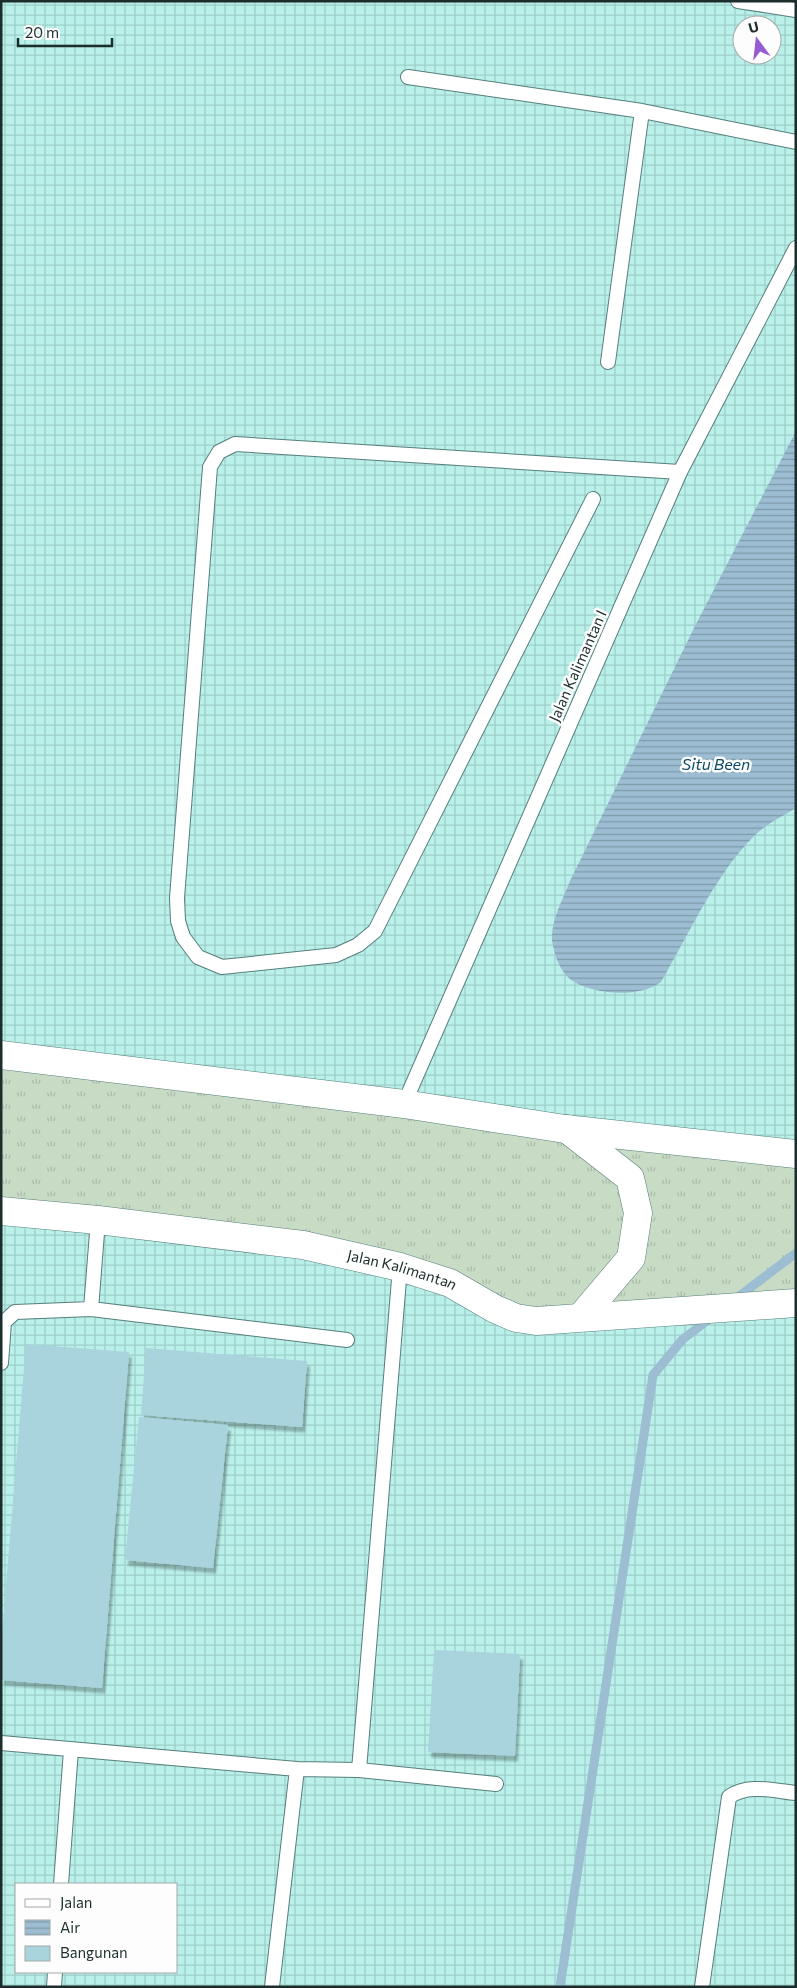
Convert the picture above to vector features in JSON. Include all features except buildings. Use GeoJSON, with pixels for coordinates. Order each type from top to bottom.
{"type":"FeatureCollection","features":[{"type":"Feature","properties":{"kind":"street"},"geometry":{"type":"LineString","coordinates":[[1,1055],[404,1104],[565,1129],[792,1153]]}},
{"type":"Feature","properties":{"kind":"street"},"geometry":{"type":"LineString","coordinates":[[565,1129],[630,1178],[638,1213],[631,1258],[581,1317]]}},
{"type":"Feature","properties":{"kind":"street","name":"Jalan Kalimantan"},"geometry":{"type":"LineString","coordinates":[[1,1211],[98,1220],[303,1245],[400,1267],[450,1283],[495,1309],[516,1318],[536,1321],[790,1303]]}},
{"type":"Feature","properties":{"kind":"lane"},"geometry":{"type":"LineString","coordinates":[[738,1],[796,10]]}},
{"type":"Feature","properties":{"kind":"lane"},"geometry":{"type":"LineString","coordinates":[[408,77],[642,111],[796,142]]}},
{"type":"Feature","properties":{"kind":"lane"},"geometry":{"type":"LineString","coordinates":[[608,362],[642,111]]}},
{"type":"Feature","properties":{"kind":"lane","name":"Jalan Kalimantan I"},"geometry":{"type":"LineString","coordinates":[[404,1104],[680,472],[796,248]]}},
{"type":"Feature","properties":{"kind":"lane"},"geometry":{"type":"LineString","coordinates":[[593,499],[375,931],[358,945],[336,955],[222,967],[198,956],[183,937],[178,920],[176,898],[210,467],[219,452],[235,444],[680,472]]}},
{"type":"Feature","properties":{"kind":"lane"},"geometry":{"type":"LineString","coordinates":[[91,1309],[98,1220]]}},
{"type":"Feature","properties":{"kind":"lane"},"geometry":{"type":"LineString","coordinates":[[359,1770],[400,1267]]}},
{"type":"Feature","properties":{"kind":"lane"},"geometry":{"type":"LineString","coordinates":[[1,1363],[4,1322],[16,1312],[91,1309],[347,1340]]}},
{"type":"Feature","properties":{"kind":"lane"},"geometry":{"type":"LineString","coordinates":[[1,1743],[297,1769],[359,1770],[496,1784]]}},
{"type":"Feature","properties":{"kind":"lane"},"geometry":{"type":"LineString","coordinates":[[61,1883],[71,1750]]}},
{"type":"Feature","properties":{"kind":"lane"},"geometry":{"type":"LineString","coordinates":[[272,1987],[297,1769]]}},
{"type":"Feature","properties":{"kind":"lane"},"geometry":{"type":"LineString","coordinates":[[702,1987],[729,1797],[739,1790],[750,1788],[796,1793]]}},
{"type":"Feature","properties":{"kind":"lane"},"geometry":{"type":"LineString","coordinates":[[54,1987],[55,1973]]}},
{"type":"Feature","properties":{"kind":"shaded area"},"geometry":{"type":"Polygon","coordinates":[[[1,1],[796,1],[796,1987],[1,1987],[1,1]]]}},
{"type":"Feature","properties":{"kind":"green space"},"geometry":{"type":"Polygon","coordinates":[[[1,1066],[796,1154],[796,1303],[536,1321],[400,1267],[1,1211],[1,1066]]]}},
{"type":"Feature","properties":{"kind":"water","name":"Situ Been"},"geometry":{"type":"Polygon","coordinates":[[[796,431],[796,808],[764,828],[740,852],[703,906],[661,982],[641,991],[617,993],[582,986],[568,978],[561,968],[554,951],[552,932],[558,910],[570,881],[695,626],[796,431]]]}},
{"type":"Feature","properties":{"kind":"waterway"},"geometry":{"type":"LineString","coordinates":[[734,1300],[796,1253]]}},
{"type":"Feature","properties":{"kind":"waterway"},"geometry":{"type":"LineString","coordinates":[[560,1987],[653,1375],[683,1339],[712,1317]]}}]}
